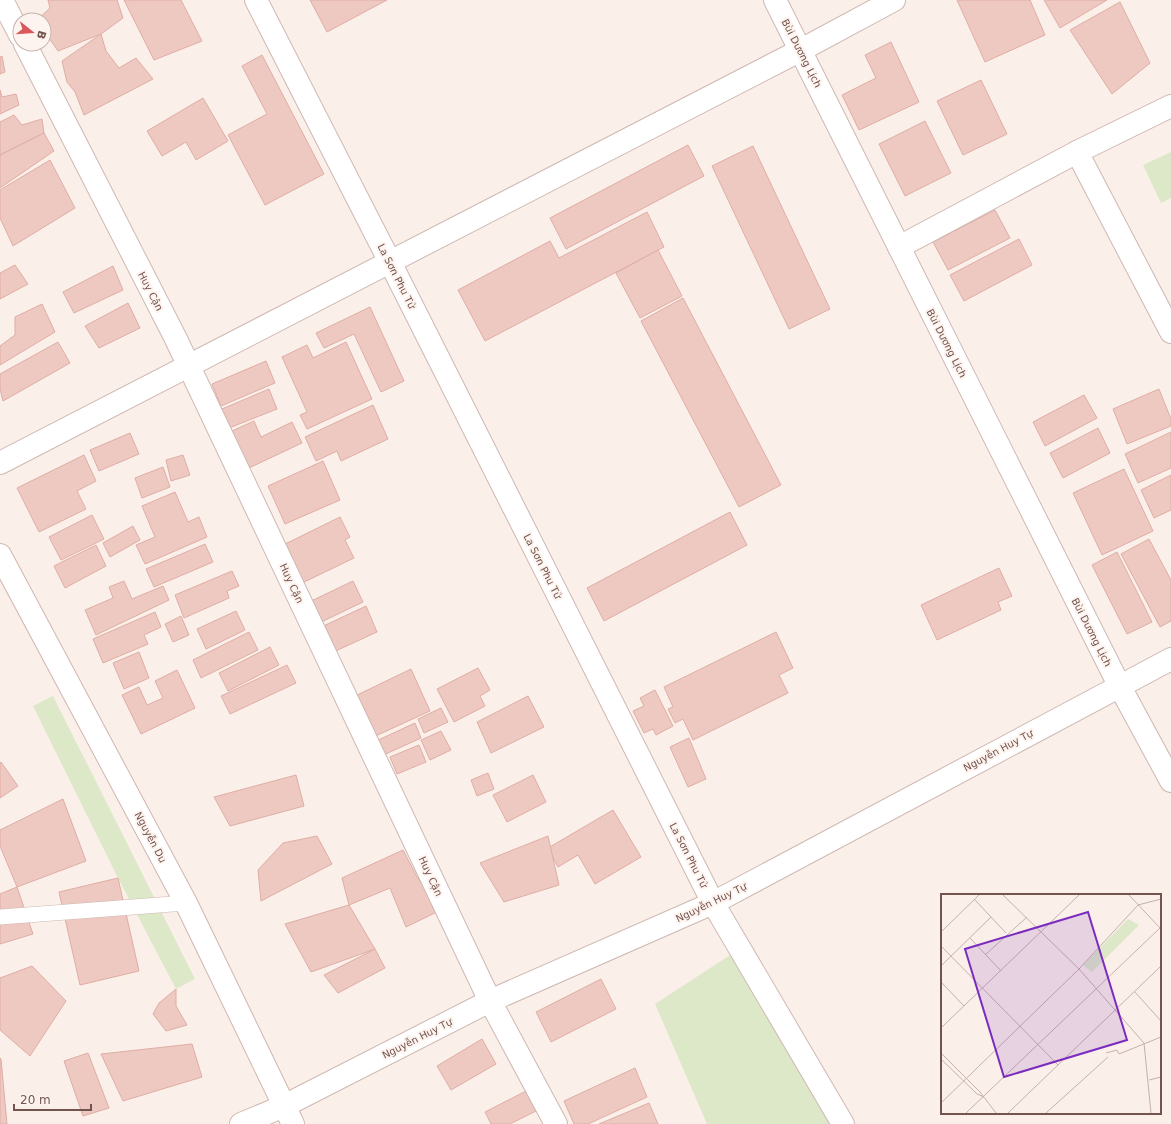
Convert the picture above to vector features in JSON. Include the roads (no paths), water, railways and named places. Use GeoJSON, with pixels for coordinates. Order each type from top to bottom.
{"type":"FeatureCollection","features":[{"type":"Feature","properties":{"kind":"street"},"geometry":{"type":"LineString","coordinates":[[2,0],[12,19]]}},
{"type":"Feature","properties":{"kind":"street","name":"La Sơn Phu Tử"},"geometry":{"type":"LineString","coordinates":[[256,0],[390,262],[713,903],[843,1124]]}},
{"type":"Feature","properties":{"kind":"street","name":"Bùi Dương Lịch"},"geometry":{"type":"LineString","coordinates":[[775,0],[1119,685],[1171,782]]}},
{"type":"Feature","properties":{"kind":"street"},"geometry":{"type":"LineString","coordinates":[[0,463],[801,50],[894,0]]}},
{"type":"Feature","properties":{"kind":"street","name":"Huy Cận"},"geometry":{"type":"LineString","coordinates":[[29,52],[188,366],[490,1001],[556,1124]]}},
{"type":"Feature","properties":{"kind":"street"},"geometry":{"type":"LineString","coordinates":[[899,247],[1078,152],[1171,106]]}},
{"type":"Feature","properties":{"kind":"street"},"geometry":{"type":"LineString","coordinates":[[1078,152],[1171,332]]}},
{"type":"Feature","properties":{"kind":"street","name":"Nguyễn Du"},"geometry":{"type":"LineString","coordinates":[[0,555],[186,903],[288,1115]]}},
{"type":"Feature","properties":{"kind":"street","name":"Nguyễn Huy Tự"},"geometry":{"type":"LineString","coordinates":[[241,1124],[288,1115],[490,1001],[713,903],[1119,685],[1171,659]]}},
{"type":"Feature","properties":{"kind":"lane"},"geometry":{"type":"LineString","coordinates":[[0,917],[186,903]]}}]}
